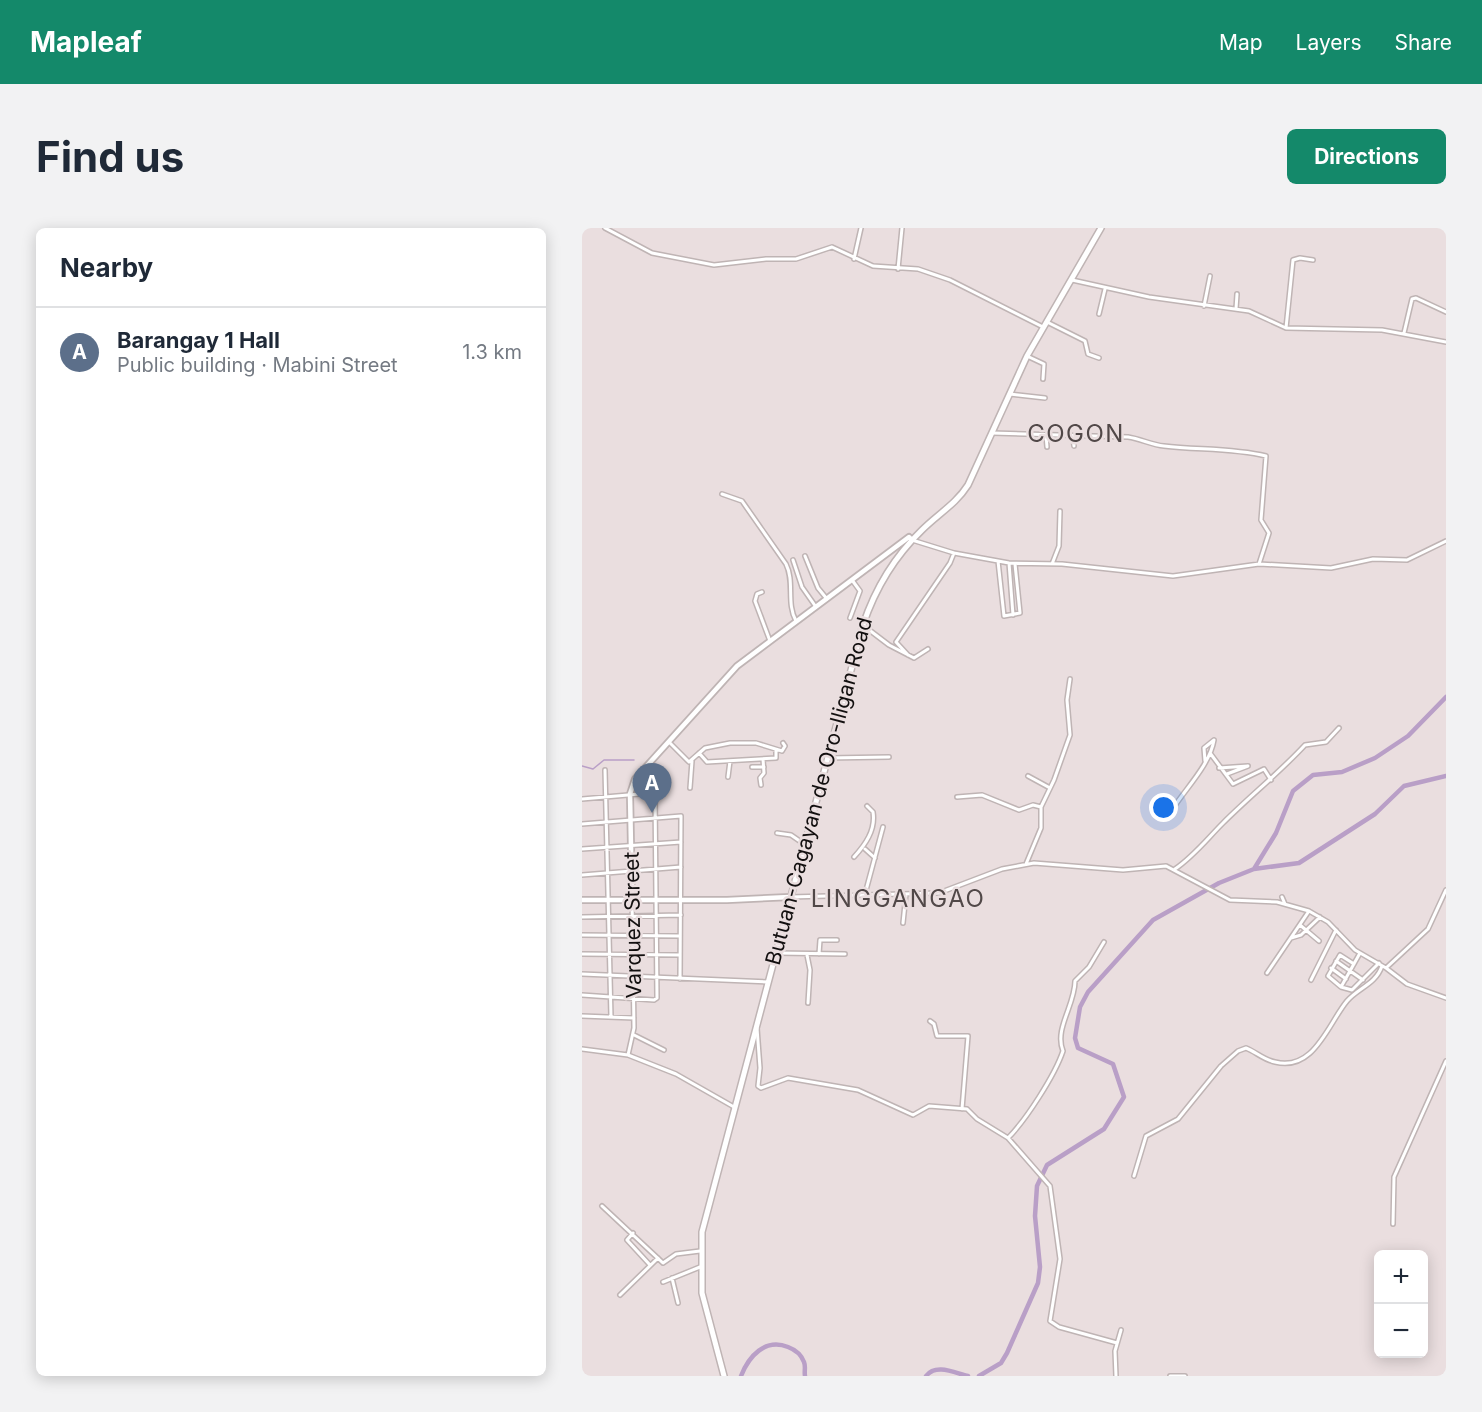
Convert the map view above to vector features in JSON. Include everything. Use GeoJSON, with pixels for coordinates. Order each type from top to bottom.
{"type":"FeatureCollection","features":[{"type":"Feature","properties":{"kind":"highway","name":"Butuan-Cagayan de Oro-Iligan Road"},"geometry":{"type":"LineString","coordinates":[[724,1376],[702,1293],[700,1251],[707,1210],[863,625],[883,580],[912,540],[965,490],[1027,356],[1101,228]]}},
{"type":"Feature","properties":{"kind":"main road"},"geometry":{"type":"LineString","coordinates":[[630,794],[635,779],[731,672],[909,537],[912,540]]}},
{"type":"Feature","properties":{"kind":"main road","name":"Varquez Street"},"geometry":{"type":"LineString","coordinates":[[630,794],[632,900]]}},
{"type":"Feature","properties":{"kind":"main road"},"geometry":{"type":"LineString","coordinates":[[582,900],[790,897]]}},
{"type":"Feature","properties":{"kind":"street"},"geometry":{"type":"LineString","coordinates":[[605,228],[652,253],[714,265],[766,259],[796,259],[827,247],[879,267],[918,269],[950,280],[1085,341],[1088,354],[1100,358]]}},
{"type":"Feature","properties":{"kind":"street"},"geometry":{"type":"LineString","coordinates":[[854,259],[861,228]]}},
{"type":"Feature","properties":{"kind":"street"},"geometry":{"type":"LineString","coordinates":[[898,269],[902,228]]}},
{"type":"Feature","properties":{"kind":"street"},"geometry":{"type":"LineString","coordinates":[[1286,328],[1293,260],[1300,258],[1313,260]]}},
{"type":"Feature","properties":{"kind":"street"},"geometry":{"type":"LineString","coordinates":[[1204,306],[1210,276]]}},
{"type":"Feature","properties":{"kind":"street"},"geometry":{"type":"LineString","coordinates":[[1070,279],[1105,289],[1204,306],[1249,310],[1286,328],[1371,329],[1446,342]]}},
{"type":"Feature","properties":{"kind":"street"},"geometry":{"type":"LineString","coordinates":[[1099,314],[1105,289]]}},
{"type":"Feature","properties":{"kind":"street"},"geometry":{"type":"LineString","coordinates":[[1236,309],[1237,294]]}},
{"type":"Feature","properties":{"kind":"street"},"geometry":{"type":"LineString","coordinates":[[1404,334],[1412,299],[1446,312]]}},
{"type":"Feature","properties":{"kind":"street"},"geometry":{"type":"LineString","coordinates":[[1027,356],[1044,364],[1043,379]]}},
{"type":"Feature","properties":{"kind":"street"},"geometry":{"type":"LineString","coordinates":[[1008,394],[1045,398]]}},
{"type":"Feature","properties":{"kind":"street"},"geometry":{"type":"LineString","coordinates":[[990,433],[1142,439],[1162,446],[1251,452],[1266,456],[1261,520],[1269,533],[1259,564]]}},
{"type":"Feature","properties":{"kind":"street"},"geometry":{"type":"LineString","coordinates":[[1046,435],[1047,447]]}},
{"type":"Feature","properties":{"kind":"street"},"geometry":{"type":"LineString","coordinates":[[1073,437],[1074,447]]}},
{"type":"Feature","properties":{"kind":"street"},"geometry":{"type":"LineString","coordinates":[[722,494],[742,501],[786,564],[789,572],[791,611],[796,621]]}},
{"type":"Feature","properties":{"kind":"street"},"geometry":{"type":"LineString","coordinates":[[1052,564],[1059,546],[1060,511]]}},
{"type":"Feature","properties":{"kind":"street"},"geometry":{"type":"LineString","coordinates":[[912,540],[954,553],[1016,564],[1052,564],[1168,576],[1259,564],[1331,568],[1373,559],[1407,560],[1446,541]]}},
{"type":"Feature","properties":{"kind":"street"},"geometry":{"type":"LineString","coordinates":[[908,655],[908,652],[895,643],[951,563],[954,553]]}},
{"type":"Feature","properties":{"kind":"street"},"geometry":{"type":"LineString","coordinates":[[805,556],[818,588],[827,599]]}},
{"type":"Feature","properties":{"kind":"street"},"geometry":{"type":"LineString","coordinates":[[793,560],[802,587],[816,607]]}},
{"type":"Feature","properties":{"kind":"street"},"geometry":{"type":"LineString","coordinates":[[998,561],[1002,615],[1012,615],[1020,611],[1016,564]]}},
{"type":"Feature","properties":{"kind":"street"},"geometry":{"type":"LineString","coordinates":[[1009,563],[1012,615]]}},
{"type":"Feature","properties":{"kind":"street"},"geometry":{"type":"LineString","coordinates":[[849,618],[860,591],[852,579]]}},
{"type":"Feature","properties":{"kind":"street"},"geometry":{"type":"LineString","coordinates":[[762,592],[757,594],[755,601],[770,641]]}},
{"type":"Feature","properties":{"kind":"street"},"geometry":{"type":"LineString","coordinates":[[863,625],[908,655],[916,657],[928,649]]}},
{"type":"Feature","properties":{"kind":"street"},"geometry":{"type":"LineString","coordinates":[[1026,864],[1041,828],[1041,807],[1071,732],[1067,700],[1070,679]]}},
{"type":"Feature","properties":{"kind":"street"},"geometry":{"type":"LineString","coordinates":[[1175,869],[1193,856],[1224,822],[1271,780],[1305,745],[1327,742],[1339,728]]}},
{"type":"Feature","properties":{"kind":"street"},"geometry":{"type":"LineString","coordinates":[[1174,807],[1205,761],[1210,753],[1213,740],[1203,749],[1205,761]]}},
{"type":"Feature","properties":{"kind":"street"},"geometry":{"type":"LineString","coordinates":[[669,742],[686,761],[692,761]]}},
{"type":"Feature","properties":{"kind":"street"},"geometry":{"type":"LineString","coordinates":[[690,789],[692,761],[707,747],[733,743],[756,743],[782,751],[785,746],[783,743]]}},
{"type":"Feature","properties":{"kind":"street"},"geometry":{"type":"LineString","coordinates":[[699,753],[707,762],[776,758],[776,750]]}},
{"type":"Feature","properties":{"kind":"street"},"geometry":{"type":"LineString","coordinates":[[1210,753],[1235,785],[1264,769],[1271,780]]}},
{"type":"Feature","properties":{"kind":"street"},"geometry":{"type":"LineString","coordinates":[[827,758],[889,757]]}},
{"type":"Feature","properties":{"kind":"street"},"geometry":{"type":"LineString","coordinates":[[761,785],[763,759]]}},
{"type":"Feature","properties":{"kind":"street"},"geometry":{"type":"LineString","coordinates":[[728,777],[730,761]]}},
{"type":"Feature","properties":{"kind":"street"},"geometry":{"type":"LineString","coordinates":[[1220,768],[1248,766],[1227,774]]}},
{"type":"Feature","properties":{"kind":"street"},"geometry":{"type":"LineString","coordinates":[[752,767],[764,767]]}},
{"type":"Feature","properties":{"kind":"street"},"geometry":{"type":"LineString","coordinates":[[605,770],[611,1017]]}},
{"type":"Feature","properties":{"kind":"street"},"geometry":{"type":"LineString","coordinates":[[1028,776],[1050,788]]}},
{"type":"Feature","properties":{"kind":"street"},"geometry":{"type":"LineString","coordinates":[[582,799],[654,794],[657,998],[654,1000],[611,998],[582,994]]}},
{"type":"Feature","properties":{"kind":"street"},"geometry":{"type":"LineString","coordinates":[[957,797],[982,795],[1017,810],[1033,805],[1041,807]]}},
{"type":"Feature","properties":{"kind":"street"},"geometry":{"type":"LineString","coordinates":[[854,857],[863,850],[874,819],[873,812],[867,806]]}},
{"type":"Feature","properties":{"kind":"street"},"geometry":{"type":"LineString","coordinates":[[582,824],[678,814],[681,816],[680,979]]}},
{"type":"Feature","properties":{"kind":"street"},"geometry":{"type":"LineString","coordinates":[[865,894],[883,827]]}},
{"type":"Feature","properties":{"kind":"street"},"geometry":{"type":"LineString","coordinates":[[777,833],[791,835],[804,844]]}},
{"type":"Feature","properties":{"kind":"street"},"geometry":{"type":"LineString","coordinates":[[582,849],[681,842]]}},
{"type":"Feature","properties":{"kind":"street"},"geometry":{"type":"LineString","coordinates":[[863,850],[876,858]]}},
{"type":"Feature","properties":{"kind":"street"},"geometry":{"type":"LineString","coordinates":[[790,897],[943,892],[1002,869],[1026,864],[1052,863],[1123,870],[1166,866],[1234,900],[1285,904],[1309,911],[1336,930],[1360,953],[1417,989],[1446,998]]}},
{"type":"Feature","properties":{"kind":"street"},"geometry":{"type":"LineString","coordinates":[[582,875],[681,867]]}},
{"type":"Feature","properties":{"kind":"street"},"geometry":{"type":"LineString","coordinates":[[1354,964],[1341,955],[1328,976],[1341,987],[1352,990],[1428,929],[1446,890]]}},
{"type":"Feature","properties":{"kind":"street"},"geometry":{"type":"LineString","coordinates":[[903,923],[906,894]]}},
{"type":"Feature","properties":{"kind":"street"},"geometry":{"type":"LineString","coordinates":[[1282,897],[1285,904]]}},
{"type":"Feature","properties":{"kind":"street","name":"Varquez Street"},"geometry":{"type":"LineString","coordinates":[[628,1055],[634,1035],[632,900]]}},
{"type":"Feature","properties":{"kind":"street"},"geometry":{"type":"LineString","coordinates":[[1267,973],[1309,911]]}},
{"type":"Feature","properties":{"kind":"street"},"geometry":{"type":"LineString","coordinates":[[582,917],[681,915]]}},
{"type":"Feature","properties":{"kind":"street"},"geometry":{"type":"LineString","coordinates":[[1291,938],[1300,936],[1320,917]]}},
{"type":"Feature","properties":{"kind":"street"},"geometry":{"type":"LineString","coordinates":[[1300,924],[1319,941]]}},
{"type":"Feature","properties":{"kind":"street"},"geometry":{"type":"LineString","coordinates":[[1311,980],[1336,930]]}},
{"type":"Feature","properties":{"kind":"street"},"geometry":{"type":"LineString","coordinates":[[582,935],[681,936]]}},
{"type":"Feature","properties":{"kind":"street"},"geometry":{"type":"LineString","coordinates":[[819,954],[820,940],[837,940]]}},
{"type":"Feature","properties":{"kind":"street"},"geometry":{"type":"LineString","coordinates":[[1008,1138],[1032,1106],[1057,1066],[1063,1051],[1059,1043],[1060,1030],[1076,992],[1075,981],[1089,967],[1104,942]]}},
{"type":"Feature","properties":{"kind":"street"},"geometry":{"type":"LineString","coordinates":[[775,953],[845,954]]}},
{"type":"Feature","properties":{"kind":"street"},"geometry":{"type":"LineString","coordinates":[[1341,987],[1360,953]]}},
{"type":"Feature","properties":{"kind":"street"},"geometry":{"type":"LineString","coordinates":[[582,954],[680,955]]}},
{"type":"Feature","properties":{"kind":"street"},"geometry":{"type":"LineString","coordinates":[[807,955],[810,970],[808,1003]]}},
{"type":"Feature","properties":{"kind":"street"},"geometry":{"type":"LineString","coordinates":[[1336,961],[1363,980]]}},
{"type":"Feature","properties":{"kind":"street"},"geometry":{"type":"LineString","coordinates":[[1134,1176],[1146,1136],[1178,1119],[1212,1076],[1238,1051],[1246,1048],[1266,1059],[1282,1064],[1305,1057],[1328,1033],[1347,1000],[1374,979],[1382,965]]}},
{"type":"Feature","properties":{"kind":"street"},"geometry":{"type":"LineString","coordinates":[[1331,968],[1346,980]]}},
{"type":"Feature","properties":{"kind":"street"},"geometry":{"type":"LineString","coordinates":[[582,974],[768,982]]}},
{"type":"Feature","properties":{"kind":"street"},"geometry":{"type":"LineString","coordinates":[[582,1016],[634,1018]]}},
{"type":"Feature","properties":{"kind":"street"},"geometry":{"type":"LineString","coordinates":[[930,1021],[934,1024],[937,1036],[968,1036],[962,1109]]}},
{"type":"Feature","properties":{"kind":"street"},"geometry":{"type":"LineString","coordinates":[[755,1028],[759,1032],[758,1086],[760,1088],[788,1078],[862,1091],[915,1115],[929,1106],[969,1110],[980,1121],[1008,1138],[1047,1182],[1052,1193],[1060,1259],[1050,1321],[1059,1327],[1117,1343]]}},
{"type":"Feature","properties":{"kind":"street"},"geometry":{"type":"LineString","coordinates":[[634,1035],[664,1050]]}},
{"type":"Feature","properties":{"kind":"street"},"geometry":{"type":"LineString","coordinates":[[582,1049],[628,1055],[676,1074],[734,1107]]}},
{"type":"Feature","properties":{"kind":"street"},"geometry":{"type":"LineString","coordinates":[[1393,1224],[1394,1177],[1446,1061]]}},
{"type":"Feature","properties":{"kind":"street"},"geometry":{"type":"LineString","coordinates":[[602,1206],[664,1263],[676,1254],[700,1251]]}},
{"type":"Feature","properties":{"kind":"street"},"geometry":{"type":"LineString","coordinates":[[633,1233],[627,1240],[650,1265]]}},
{"type":"Feature","properties":{"kind":"street"},"geometry":{"type":"LineString","coordinates":[[620,1295],[658,1258]]}},
{"type":"Feature","properties":{"kind":"street"},"geometry":{"type":"LineString","coordinates":[[663,1282],[700,1267]]}},
{"type":"Feature","properties":{"kind":"street"},"geometry":{"type":"LineString","coordinates":[[672,1278],[678,1303]]}},
{"type":"Feature","properties":{"kind":"street"},"geometry":{"type":"LineString","coordinates":[[1116,1376],[1117,1343],[1120,1330]]}},
{"type":"Feature","properties":{"kind":"street"},"geometry":{"type":"LineString","coordinates":[[1170,1376],[1185,1376]]}},
{"type":"Feature","properties":{"kind":"waterway"},"geometry":{"type":"LineString","coordinates":[[1254,869],[1276,833],[1293,791],[1313,775],[1342,772],[1375,758],[1408,736],[1446,697]]}},
{"type":"Feature","properties":{"kind":"waterway"},"geometry":{"type":"LineString","coordinates":[[582,766],[593,769],[604,760],[634,760]]}},
{"type":"Feature","properties":{"kind":"waterway"},"geometry":{"type":"LineString","coordinates":[[979,1376],[1001,1363],[1038,1283],[1040,1267],[1035,1216],[1037,1186],[1047,1165],[1104,1129],[1124,1097],[1113,1064],[1078,1048],[1075,1038],[1080,1007],[1088,992],[1153,920],[1219,883],[1254,869],[1299,863],[1375,814],[1404,786],[1446,776]]}},
{"type":"Feature","properties":{"kind":"waterway"},"geometry":{"type":"LineString","coordinates":[[741,1376],[753,1356],[772,1345],[780,1345],[796,1351],[805,1364],[805,1376]]}},
{"type":"Feature","properties":{"kind":"waterway"},"geometry":{"type":"LineString","coordinates":[[926,1376],[940,1369],[968,1376]]}},
{"type":"Feature","properties":{"kind":"place","name":"Barangay 1 Hall"},"geometry":{"type":"Point","coordinates":[652,813]}},
{"type":"Feature","properties":{"kind":"district","name":"COGON"},"geometry":{"type":"Point","coordinates":[1076,434]}},
{"type":"Feature","properties":{"kind":"district","name":"LINGGANGAO"},"geometry":{"type":"Point","coordinates":[898,899]}}]}
